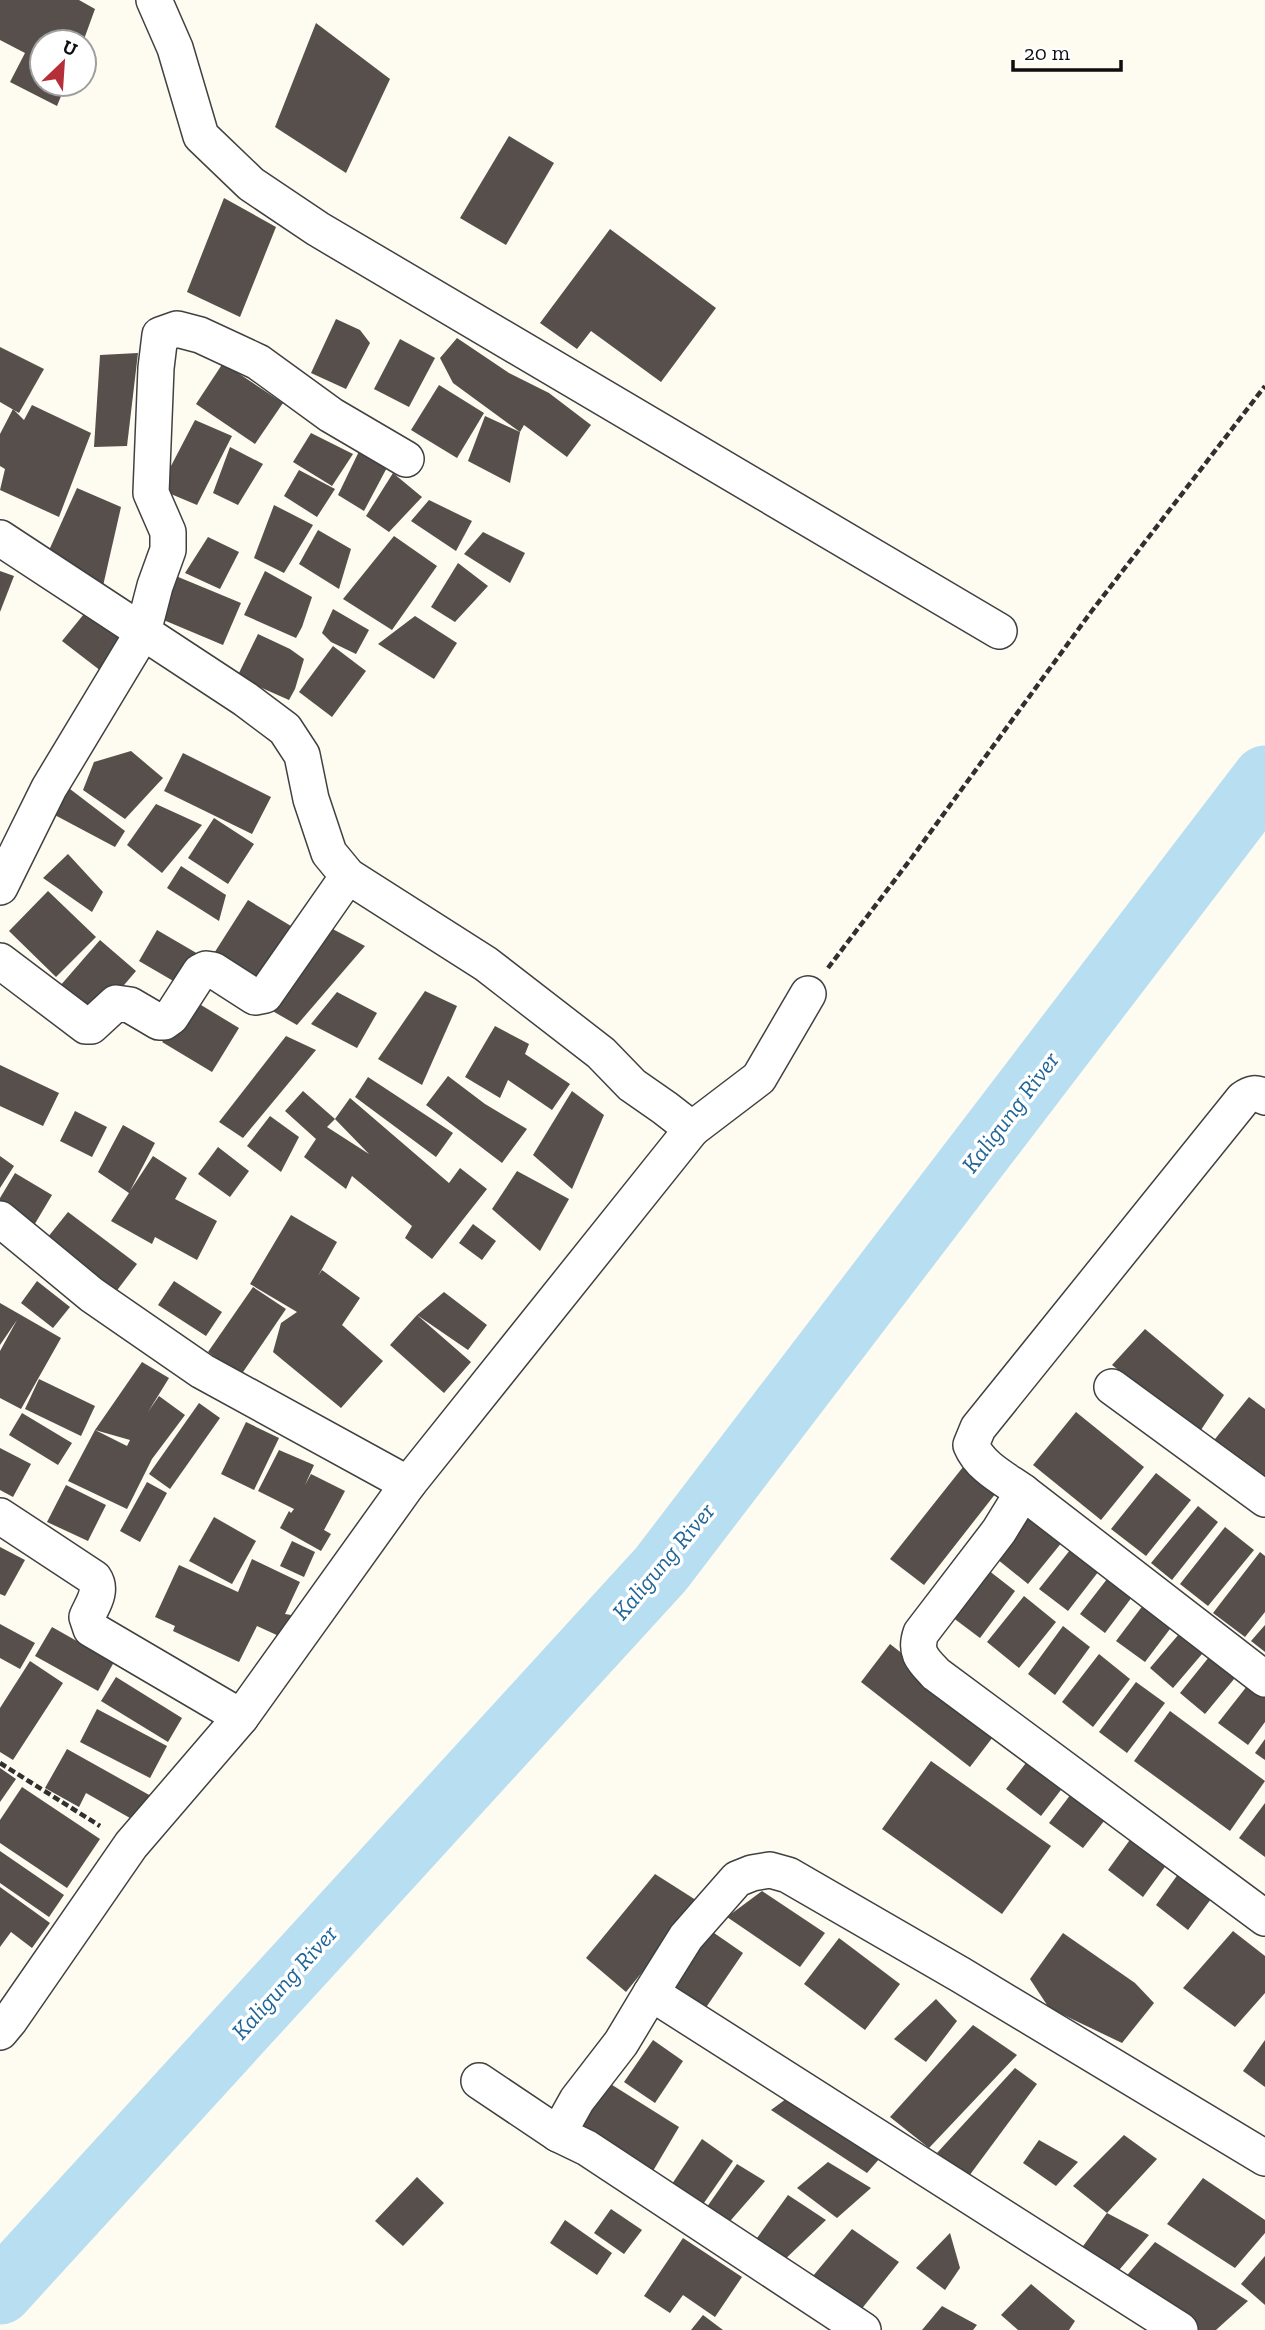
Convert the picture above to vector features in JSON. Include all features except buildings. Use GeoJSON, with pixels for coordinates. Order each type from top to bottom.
{"type":"FeatureCollection","features":[{"type":"Feature","properties":{"kind":"street"},"geometry":{"type":"LineString","coordinates":[[154,0],[175,48],[201,136],[251,184],[318,229],[999,631]]}},
{"type":"Feature","properties":{"kind":"street"},"geometry":{"type":"LineString","coordinates":[[0,887],[49,788],[143,632],[168,550],[168,532],[151,493],[156,368],[160,335],[177,329],[200,334],[258,362],[331,415],[406,459]]}},
{"type":"Feature","properties":{"kind":"street"},"geometry":{"type":"LineString","coordinates":[[0,538],[245,699],[285,729],[302,755],[311,799],[329,853],[348,876],[486,964],[601,1053],[632,1085],[692,1129]]}},
{"type":"Feature","properties":{"kind":"street"},"geometry":{"type":"LineString","coordinates":[[0,961],[86,1026],[91,1027],[116,1003],[131,1005],[159,1022],[164,1022],[171,1017],[200,972],[206,969],[213,970],[255,997],[265,995],[348,876]]}},
{"type":"Feature","properties":{"kind":"street"},"geometry":{"type":"LineString","coordinates":[[3,2022],[131,1845],[241,1717],[408,1484],[692,1129],[759,1078],[808,994]]}},
{"type":"Feature","properties":{"kind":"street"},"geometry":{"type":"LineString","coordinates":[[1265,1097],[1257,1093],[1243,1099],[978,1428],[971,1445],[980,1461],[1265,1679]]}},
{"type":"Feature","properties":{"kind":"street"},"geometry":{"type":"LineString","coordinates":[[0,1219],[92,1295],[202,1371],[408,1484]]}},
{"type":"Feature","properties":{"kind":"street"},"geometry":{"type":"LineString","coordinates":[[1112,1387],[1265,1499]]}},
{"type":"Feature","properties":{"kind":"street"},"geometry":{"type":"LineString","coordinates":[[1023,1492],[999,1531],[921,1633],[917,1643],[918,1652],[936,1674],[1265,1918]]}},
{"type":"Feature","properties":{"kind":"street"},"geometry":{"type":"LineString","coordinates":[[0,1516],[94,1578],[99,1592],[87,1617],[91,1629],[241,1717]]}},
{"type":"Feature","properties":{"kind":"street"},"geometry":{"type":"LineString","coordinates":[[558,2134],[577,2100],[621,2043],[686,1937],[737,1879],[752,1873],[770,1871],[788,1875],[961,1975],[1265,2158]]}},
{"type":"Feature","properties":{"kind":"street"},"geometry":{"type":"LineString","coordinates":[[651,1993],[1180,2330]]}},
{"type":"Feature","properties":{"kind":"street"},"geometry":{"type":"LineString","coordinates":[[479,2081],[558,2134],[587,2148],[863,2330]]}},
{"type":"Feature","properties":{"kind":"path"},"geometry":{"type":"LineString","coordinates":[[808,994],[913,856],[1091,612],[1265,386]]}},
{"type":"Feature","properties":{"kind":"path"},"geometry":{"type":"LineString","coordinates":[[0,1763],[131,1845]]}},
{"type":"Feature","properties":{"kind":"waterway","name":"Kaligung River"},"geometry":{"type":"LineString","coordinates":[[0,2292],[661,1569],[1265,778]]}}]}
